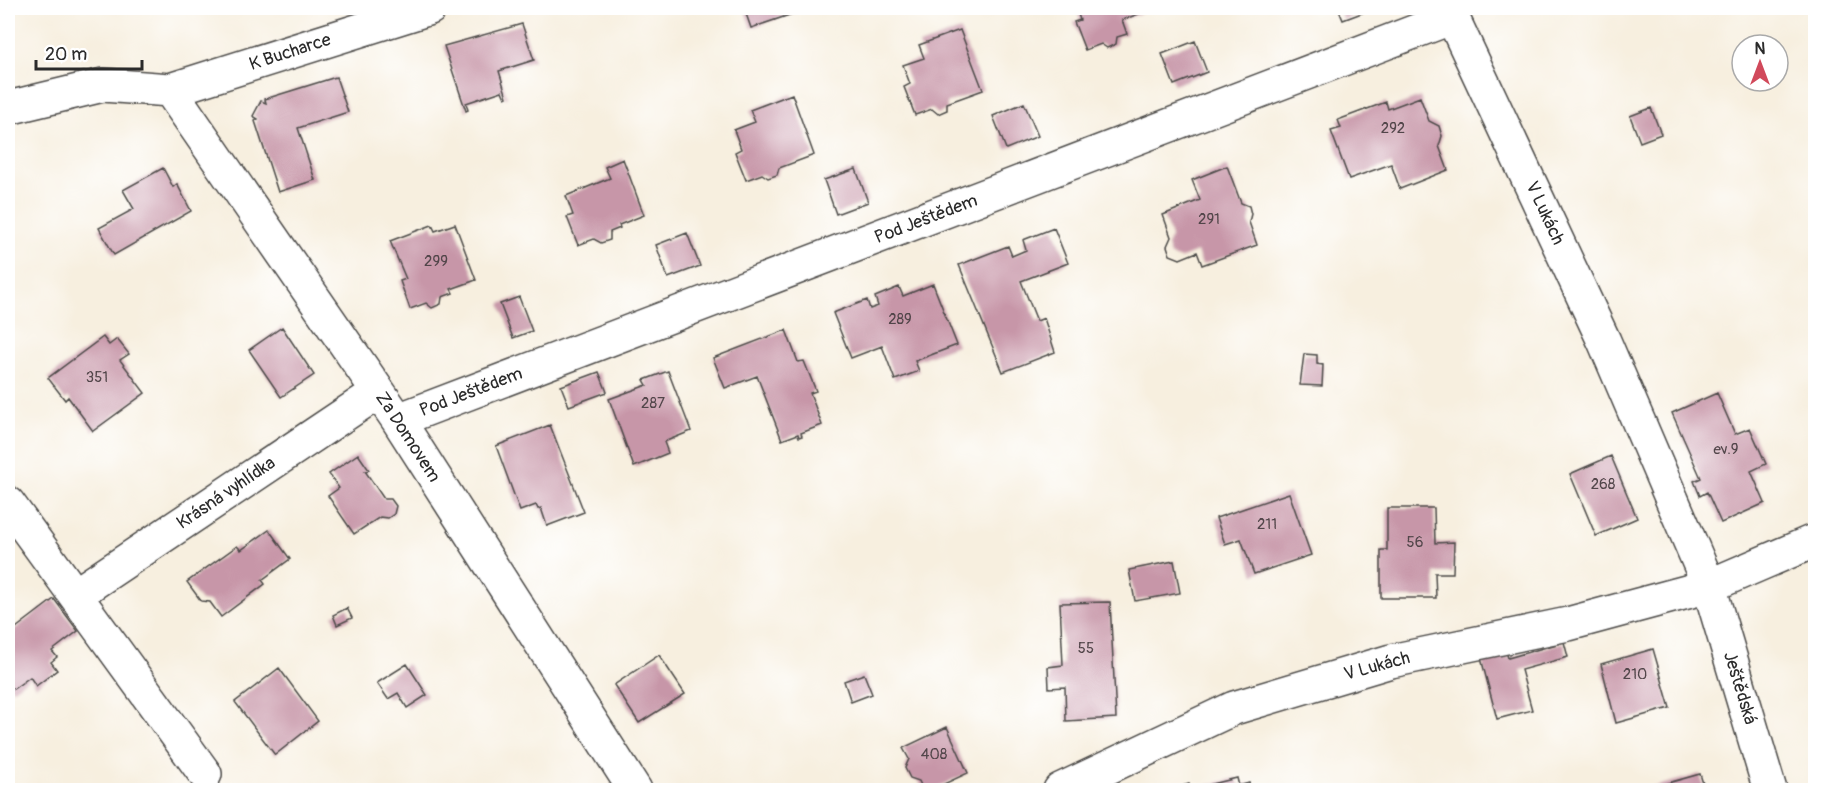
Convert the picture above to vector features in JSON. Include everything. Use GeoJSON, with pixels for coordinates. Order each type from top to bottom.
{"type":"FeatureCollection","features":[{"type":"Feature","properties":{"kind":"street","name":"K Bucharce"},"geometry":{"type":"LineString","coordinates":[[8,108],[103,85],[170,90],[430,8]]}},
{"type":"Feature","properties":{"kind":"street","name":"Pod Ještědem"},"geometry":{"type":"LineString","coordinates":[[398,420],[1450,12]]}},
{"type":"Feature","properties":{"kind":"street","name":"V Lukách"},"geometry":{"type":"LineString","coordinates":[[1450,12],[1604,341],[1709,586]]}},
{"type":"Feature","properties":{"kind":"street","name":"Za Domovem"},"geometry":{"type":"LineString","coordinates":[[170,90],[398,420],[635,790]]}},
{"type":"Feature","properties":{"kind":"street","name":"Krásná vyhlídka"},"geometry":{"type":"LineString","coordinates":[[75,595],[378,392]]}},
{"type":"Feature","properties":{"kind":"street"},"geometry":{"type":"LineString","coordinates":[[8,503],[205,774]]}},
{"type":"Feature","properties":{"kind":"street","name":"V Lukách"},"geometry":{"type":"LineString","coordinates":[[1060,790],[1234,708],[1390,661],[1568,624],[1709,586],[1815,540]]}},
{"type":"Feature","properties":{"kind":"street","name":"Ještědská"},"geometry":{"type":"LineString","coordinates":[[1709,586],[1770,790]]}},
{"type":"Feature","properties":{"kind":"building"},"geometry":{"type":"Polygon","coordinates":[[[744,8],[810,8],[751,28],[744,8]]]}},
{"type":"Feature","properties":{"kind":"building"},"geometry":{"type":"Polygon","coordinates":[[[1076,8],[1146,8],[1147,11],[1122,20],[1127,34],[1117,37],[1116,44],[1107,48],[1101,44],[1085,50],[1074,22],[1080,20],[1076,8]]]}},
{"type":"Feature","properties":{"kind":"building"},"geometry":{"type":"Polygon","coordinates":[[[1338,8],[1375,8],[1343,20],[1338,8]]]}},
{"type":"Feature","properties":{"kind":"building"},"geometry":{"type":"Polygon","coordinates":[[[522,24],[534,60],[499,71],[507,97],[505,98],[502,91],[466,103],[468,110],[466,111],[444,46],[522,24]]]}},
{"type":"Feature","properties":{"kind":"building"},"geometry":{"type":"Polygon","coordinates":[[[960,30],[983,90],[947,103],[947,110],[938,114],[932,109],[915,115],[904,87],[910,84],[903,65],[924,58],[919,45],[960,30]]]}},
{"type":"Feature","properties":{"kind":"building"},"geometry":{"type":"Polygon","coordinates":[[[1195,41],[1207,72],[1174,85],[1162,54],[1195,41]]]}},
{"type":"Feature","properties":{"kind":"building"},"geometry":{"type":"Polygon","coordinates":[[[336,77],[348,112],[298,128],[315,180],[278,192],[255,121],[258,119],[253,116],[261,101],[266,103],[265,99],[336,77]]]}},
{"type":"Feature","properties":{"kind":"building"},"geometry":{"type":"Polygon","coordinates":[[[792,94],[814,155],[779,168],[777,175],[768,178],[762,174],[746,180],[735,152],[741,149],[734,130],[755,122],[750,110],[792,94]]]}},
{"type":"Feature","properties":{"kind":"building"},"geometry":{"type":"Polygon","coordinates":[[[1420,97],[1429,121],[1439,126],[1442,136],[1439,146],[1448,170],[1400,189],[1391,164],[1349,179],[1331,131],[1341,128],[1338,120],[1386,102],[1388,109],[1420,97]]]}},
{"type":"Feature","properties":{"kind":"building"},"geometry":{"type":"Polygon","coordinates":[[[1024,103],[1038,136],[1006,149],[993,116],[1024,103]]]}},
{"type":"Feature","properties":{"kind":"building"},"geometry":{"type":"Polygon","coordinates":[[[1651,108],[1661,134],[1640,142],[1630,116],[1651,108]]]}},
{"type":"Feature","properties":{"kind":"building"},"geometry":{"type":"Polygon","coordinates":[[[623,159],[644,215],[619,225],[620,228],[610,232],[610,240],[601,243],[594,239],[578,245],[567,217],[573,215],[566,196],[610,178],[605,167],[623,159]]]}},
{"type":"Feature","properties":{"kind":"building"},"geometry":{"type":"Polygon","coordinates":[[[1227,166],[1241,203],[1249,206],[1251,214],[1249,222],[1257,245],[1202,265],[1197,252],[1180,259],[1170,255],[1167,246],[1171,237],[1163,215],[1200,200],[1192,180],[1227,166]]]}},
{"type":"Feature","properties":{"kind":"building"},"geometry":{"type":"Polygon","coordinates":[[[163,168],[173,187],[177,184],[191,211],[114,255],[99,228],[134,209],[123,190],[163,168]]]}},
{"type":"Feature","properties":{"kind":"building"},"geometry":{"type":"Polygon","coordinates":[[[856,169],[868,202],[836,214],[824,180],[856,169]]]}},
{"type":"Feature","properties":{"kind":"building"},"geometry":{"type":"Polygon","coordinates":[[[455,224],[476,280],[451,289],[453,293],[442,297],[441,304],[432,308],[426,303],[410,309],[400,281],[406,279],[390,241],[432,225],[435,231],[455,224]]]}},
{"type":"Feature","properties":{"kind":"building"},"geometry":{"type":"Polygon","coordinates":[[[1054,228],[1068,263],[1021,281],[1037,321],[1044,318],[1055,352],[1003,372],[959,265],[1008,246],[1012,256],[1026,250],[1023,240],[1054,228]]]}},
{"type":"Feature","properties":{"kind":"building"},"geometry":{"type":"Polygon","coordinates":[[[687,233],[700,266],[668,278],[656,245],[687,233]]]}},
{"type":"Feature","properties":{"kind":"building"},"geometry":{"type":"Polygon","coordinates":[[[933,284],[957,345],[915,361],[919,371],[895,380],[882,346],[851,358],[833,313],[867,300],[870,309],[878,306],[875,297],[899,287],[903,296],[933,284]]]}},
{"type":"Feature","properties":{"kind":"building"},"geometry":{"type":"Polygon","coordinates":[[[519,297],[532,331],[513,338],[500,304],[519,297]]]}},
{"type":"Feature","properties":{"kind":"building"},"geometry":{"type":"Polygon","coordinates":[[[282,327],[314,375],[281,397],[249,350],[282,327]]]}},
{"type":"Feature","properties":{"kind":"building"},"geometry":{"type":"Polygon","coordinates":[[[786,330],[798,362],[804,361],[816,391],[810,393],[822,425],[801,433],[802,436],[799,437],[798,434],[782,440],[757,376],[725,388],[713,358],[786,330]]]}},
{"type":"Feature","properties":{"kind":"building"},"geometry":{"type":"Polygon","coordinates":[[[103,337],[109,345],[117,339],[129,354],[120,360],[145,393],[93,431],[68,397],[65,400],[48,378],[103,337]]]}},
{"type":"Feature","properties":{"kind":"building"},"geometry":{"type":"Polygon","coordinates":[[[1304,354],[1317,355],[1317,364],[1323,365],[1322,386],[1300,385],[1304,354]]]}},
{"type":"Feature","properties":{"kind":"building"},"geometry":{"type":"Polygon","coordinates":[[[668,371],[691,431],[664,442],[668,453],[634,467],[609,399],[647,385],[644,380],[668,371]]]}},
{"type":"Feature","properties":{"kind":"building"},"geometry":{"type":"Polygon","coordinates":[[[599,372],[607,392],[569,406],[561,386],[599,372]]]}},
{"type":"Feature","properties":{"kind":"building"},"geometry":{"type":"Polygon","coordinates":[[[1717,393],[1735,434],[1750,428],[1766,464],[1751,471],[1765,503],[1721,523],[1707,492],[1700,496],[1694,481],[1701,478],[1672,413],[1717,393]]]}},
{"type":"Feature","properties":{"kind":"building"},"geometry":{"type":"Polygon","coordinates":[[[550,425],[584,512],[547,526],[541,508],[538,509],[536,505],[520,511],[496,446],[550,425]]]}},
{"type":"Feature","properties":{"kind":"building"},"geometry":{"type":"Polygon","coordinates":[[[358,454],[369,470],[365,471],[384,499],[391,499],[396,506],[394,514],[388,518],[380,517],[354,534],[328,496],[339,488],[329,474],[358,454]]]}},
{"type":"Feature","properties":{"kind":"building"},"geometry":{"type":"Polygon","coordinates":[[[1611,456],[1637,518],[1596,536],[1570,474],[1611,456]]]}},
{"type":"Feature","properties":{"kind":"building"},"geometry":{"type":"Polygon","coordinates":[[[1289,493],[1311,555],[1254,574],[1241,539],[1225,544],[1216,518],[1289,493]]]}},
{"type":"Feature","properties":{"kind":"building"},"geometry":{"type":"Polygon","coordinates":[[[1387,508],[1434,508],[1435,543],[1454,542],[1453,573],[1435,573],[1436,598],[1381,598],[1381,550],[1387,550],[1387,508]]]}},
{"type":"Feature","properties":{"kind":"building"},"geometry":{"type":"Polygon","coordinates":[[[269,530],[290,559],[262,580],[265,584],[221,617],[210,602],[201,601],[187,582],[237,546],[241,550],[269,530]]]}},
{"type":"Feature","properties":{"kind":"building"},"geometry":{"type":"Polygon","coordinates":[[[1174,561],[1180,593],[1135,601],[1129,570],[1174,561]]]}},
{"type":"Feature","properties":{"kind":"building"},"geometry":{"type":"Polygon","coordinates":[[[54,599],[78,631],[52,651],[57,657],[51,662],[57,670],[36,686],[30,677],[12,690],[8,684],[8,634],[54,599]]]}},
{"type":"Feature","properties":{"kind":"building"},"geometry":{"type":"Polygon","coordinates":[[[1110,602],[1116,718],[1066,721],[1065,687],[1049,688],[1048,667],[1063,665],[1060,603],[1110,602]]]}},
{"type":"Feature","properties":{"kind":"building"},"geometry":{"type":"Polygon","coordinates":[[[347,608],[352,618],[337,625],[333,615],[347,608]]]}},
{"type":"Feature","properties":{"kind":"building"},"geometry":{"type":"Polygon","coordinates":[[[1564,642],[1568,657],[1521,670],[1532,710],[1497,719],[1481,658],[1506,651],[1508,658],[1564,642]]]}},
{"type":"Feature","properties":{"kind":"building"},"geometry":{"type":"Polygon","coordinates":[[[1653,649],[1670,708],[1616,723],[1601,664],[1653,649]]]}},
{"type":"Feature","properties":{"kind":"building"},"geometry":{"type":"Polygon","coordinates":[[[659,655],[685,694],[639,723],[614,685],[659,655]]]}},
{"type":"Feature","properties":{"kind":"building"},"geometry":{"type":"Polygon","coordinates":[[[407,664],[427,695],[407,708],[398,693],[388,699],[377,683],[407,664]]]}},
{"type":"Feature","properties":{"kind":"building"},"geometry":{"type":"Polygon","coordinates":[[[279,668],[318,721],[275,755],[235,702],[279,668]]]}},
{"type":"Feature","properties":{"kind":"building"},"geometry":{"type":"Polygon","coordinates":[[[864,674],[872,694],[851,702],[844,681],[864,674]]]}},
{"type":"Feature","properties":{"kind":"building"},"geometry":{"type":"Polygon","coordinates":[[[947,727],[968,773],[931,790],[923,790],[919,781],[910,778],[905,768],[909,759],[903,748],[947,727]]]}},
{"type":"Feature","properties":{"kind":"building"},"geometry":{"type":"Polygon","coordinates":[[[1700,774],[1705,790],[1643,790],[1700,774]]]}},
{"type":"Feature","properties":{"kind":"building"},"geometry":{"type":"Polygon","coordinates":[[[1237,778],[1239,786],[1249,783],[1251,790],[1201,790],[1200,787],[1237,778]]]}},
{"type":"Feature","properties":{"kind":"building"},"geometry":{"type":"Polygon","coordinates":[[[1189,784],[1191,790],[1169,790],[1189,784]]]}}]}
